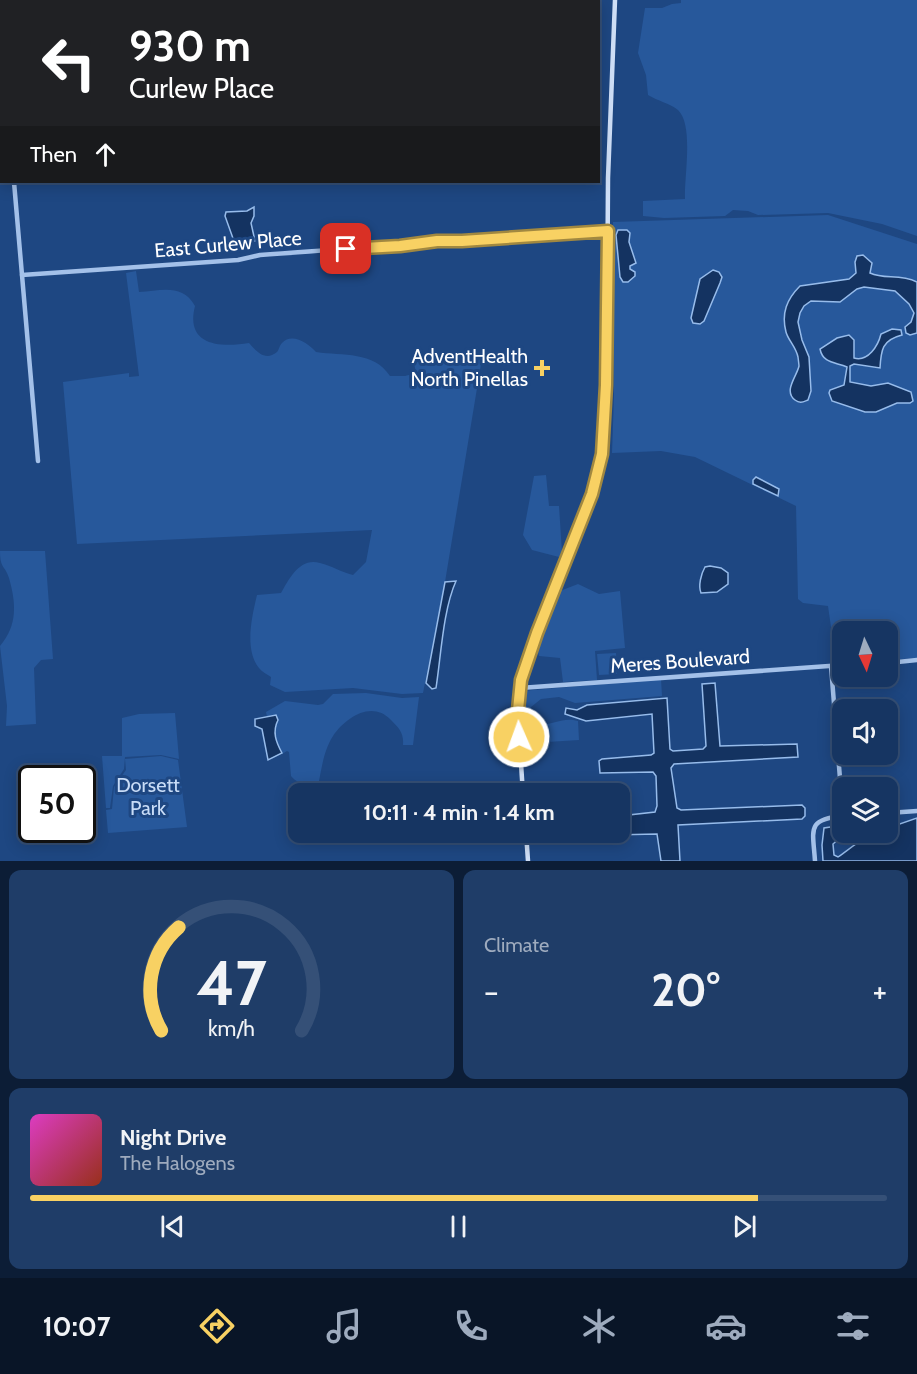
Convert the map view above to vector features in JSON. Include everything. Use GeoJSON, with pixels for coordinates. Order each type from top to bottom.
{"type":"FeatureCollection","features":[{"type":"Feature","properties":{"kind":"main road"},"geometry":{"type":"LineString","coordinates":[[522,783],[518,718],[520,688],[529,655],[590,500],[603,446],[615,0]]}},
{"type":"Feature","properties":{"kind":"main road"},"geometry":{"type":"LineString","coordinates":[[527,843],[528,861]]}},
{"type":"Feature","properties":{"kind":"street"},"geometry":{"type":"LineString","coordinates":[[14,183],[38,461]]}},
{"type":"Feature","properties":{"kind":"street","name":"East Curlew Place"},"geometry":{"type":"LineString","coordinates":[[22,275],[238,260],[260,255],[400,246],[437,241],[608,231]]}},
{"type":"Feature","properties":{"kind":"street"},"geometry":{"type":"LineString","coordinates":[[898,662],[917,660]]}},
{"type":"Feature","properties":{"kind":"street"},"geometry":{"type":"LineString","coordinates":[[831,666],[840,777]]}},
{"type":"Feature","properties":{"kind":"street","name":"Meres Boulevard"},"geometry":{"type":"LineString","coordinates":[[520,688],[831,666]]}},
{"type":"Feature","properties":{"kind":"street"},"geometry":{"type":"LineString","coordinates":[[898,812],[917,811]]}},
{"type":"Feature","properties":{"kind":"street"},"geometry":{"type":"LineString","coordinates":[[815,861],[813,831],[819,821],[832,817]]}},
{"type":"Feature","properties":{"kind":"green space"},"geometry":{"type":"Polygon","coordinates":[[[681,0],[917,0],[917,236],[882,224],[828,213],[758,215],[748,211],[733,210],[725,216],[664,218],[643,216],[643,201],[685,199],[687,139],[683,117],[675,108],[648,95],[646,75],[638,53],[645,8],[662,8],[681,3],[681,0]]]}},
{"type":"Feature","properties":{"kind":"green space"},"geometry":{"type":"Polygon","coordinates":[[[828,215],[917,244],[917,658],[898,659],[898,621],[832,621],[832,634],[828,606],[803,603],[798,599],[796,506],[695,457],[661,451],[612,453],[613,222],[828,215]]]}},
{"type":"Feature","properties":{"kind":"green space"},"geometry":{"type":"Polygon","coordinates":[[[136,271],[139,292],[170,290],[184,294],[190,299],[195,306],[193,319],[195,329],[207,341],[226,345],[249,343],[265,356],[277,352],[286,340],[295,339],[305,343],[316,352],[367,358],[383,368],[390,376],[405,376],[416,373],[414,363],[423,358],[483,352],[445,582],[423,693],[402,694],[353,688],[285,692],[270,685],[271,677],[263,672],[254,661],[250,633],[257,595],[281,593],[296,570],[307,563],[320,563],[353,575],[366,562],[372,530],[77,544],[63,382],[129,373],[129,377],[139,376],[126,273],[136,271]]]}},
{"type":"Feature","properties":{"kind":"green space"},"geometry":{"type":"Polygon","coordinates":[[[546,475],[549,506],[559,506],[562,552],[559,557],[532,550],[523,535],[534,476],[546,475]]]}},
{"type":"Feature","properties":{"kind":"green space"},"geometry":{"type":"Polygon","coordinates":[[[0,551],[45,551],[53,659],[41,660],[34,668],[36,724],[6,726],[7,706],[0,646],[13,622],[14,605],[9,578],[2,564],[0,551]]]}},
{"type":"Feature","properties":{"kind":"green space"},"geometry":{"type":"Polygon","coordinates":[[[578,584],[599,594],[620,591],[625,648],[595,651],[597,680],[563,682],[560,658],[539,656],[536,646],[560,591],[578,584]]]}},
{"type":"Feature","properties":{"kind":"green space"},"geometry":{"type":"Polygon","coordinates":[[[616,653],[617,674],[599,675],[597,654],[616,653]]]}},
{"type":"Feature","properties":{"kind":"green space"},"geometry":{"type":"Polygon","coordinates":[[[661,679],[662,696],[575,703],[559,697],[541,699],[531,707],[531,719],[537,723],[578,721],[579,740],[547,742],[525,734],[523,729],[522,691],[661,679]]]}},
{"type":"Feature","properties":{"kind":"green space"},"geometry":{"type":"Polygon","coordinates":[[[366,693],[402,698],[419,697],[413,745],[403,745],[400,731],[384,714],[376,711],[360,713],[352,717],[333,736],[325,752],[319,781],[300,783],[291,776],[289,752],[282,754],[277,741],[275,729],[278,720],[276,715],[267,717],[266,712],[285,701],[323,704],[333,694],[366,693]]]}},
{"type":"Feature","properties":{"kind":"green space"},"geometry":{"type":"Polygon","coordinates":[[[175,713],[179,759],[161,755],[125,757],[124,769],[113,786],[110,808],[106,808],[102,756],[122,756],[122,718],[139,714],[175,713]]]}},
{"type":"Feature","properties":{"kind":"green space","name":"Dorsett Park"},"geometry":{"type":"Polygon","coordinates":[[[161,756],[178,760],[187,827],[108,833],[106,810],[112,809],[114,787],[126,770],[125,759],[161,756]]]}},
{"type":"Feature","properties":{"kind":"shaded area"},"geometry":{"type":"Polygon","coordinates":[[[254,207],[251,223],[255,241],[235,244],[225,216],[226,212],[247,211],[254,207]]]}},
{"type":"Feature","properties":{"kind":"shaded area"},"geometry":{"type":"Polygon","coordinates":[[[618,230],[627,230],[630,233],[629,242],[636,263],[630,266],[630,269],[635,272],[635,276],[628,282],[623,282],[620,277],[616,235],[618,230]]]}},
{"type":"Feature","properties":{"kind":"shaded area"},"geometry":{"type":"Polygon","coordinates":[[[863,255],[872,263],[870,273],[917,282],[917,333],[910,335],[906,333],[905,327],[911,322],[914,313],[909,304],[895,291],[864,287],[857,289],[840,302],[811,301],[804,306],[798,322],[809,357],[811,391],[808,400],[798,402],[790,392],[799,366],[797,353],[787,335],[784,319],[789,301],[800,286],[849,279],[856,273],[857,256],[863,255]]]}},
{"type":"Feature","properties":{"kind":"shaded area"},"geometry":{"type":"Polygon","coordinates":[[[713,270],[719,272],[722,277],[720,283],[704,321],[700,324],[693,323],[691,318],[700,279],[713,270]]]}},
{"type":"Feature","properties":{"kind":"shaded area"},"geometry":{"type":"Polygon","coordinates":[[[892,329],[901,330],[902,335],[890,340],[884,347],[880,368],[854,364],[850,366],[850,382],[871,386],[888,383],[911,392],[913,401],[897,403],[876,412],[865,412],[832,401],[830,390],[844,385],[847,367],[827,360],[820,349],[837,338],[849,335],[854,340],[854,358],[864,358],[875,348],[881,334],[892,329]]]}},
{"type":"Feature","properties":{"kind":"shaded area"},"geometry":{"type":"Polygon","coordinates":[[[756,477],[779,489],[778,496],[753,484],[756,477]]]}},
{"type":"Feature","properties":{"kind":"shaded area"},"geometry":{"type":"Polygon","coordinates":[[[705,567],[721,568],[728,573],[728,584],[717,592],[701,593],[702,573],[705,567]]]}},
{"type":"Feature","properties":{"kind":"shaded area"},"geometry":{"type":"Polygon","coordinates":[[[456,581],[445,619],[436,688],[432,689],[426,683],[445,582],[456,581]]]}},
{"type":"Feature","properties":{"kind":"shaded area"},"geometry":{"type":"Polygon","coordinates":[[[715,683],[720,746],[797,744],[798,757],[674,764],[671,768],[677,808],[681,810],[802,805],[805,808],[805,816],[802,819],[678,825],[680,861],[661,861],[657,834],[630,835],[630,815],[655,812],[657,806],[656,776],[653,772],[600,773],[599,761],[654,753],[652,714],[586,721],[565,714],[566,708],[577,710],[587,705],[667,698],[670,749],[673,751],[703,749],[706,746],[702,684],[715,683]]]}},
{"type":"Feature","properties":{"kind":"shaded area"},"geometry":{"type":"Polygon","coordinates":[[[276,715],[278,720],[275,729],[276,737],[282,753],[268,760],[262,729],[255,726],[255,719],[276,715]]]}},
{"type":"Feature","properties":{"kind":"shaded area"},"geometry":{"type":"Polygon","coordinates":[[[917,818],[917,861],[823,861],[824,828],[832,827],[834,855],[838,857],[858,843],[898,843],[898,825],[917,818]]]}},
{"type":"Feature","properties":{"kind":"place","name":"AdventHealth North Pinellas"},"geometry":{"type":"Point","coordinates":[542,368]}},
{"type":"Feature","properties":{"kind":"route"},"geometry":{"type":"LineString","coordinates":[[346,249],[608,231],[606,385],[602,454],[592,494],[526,662],[521,680],[518,710],[519,737]]}}]}
